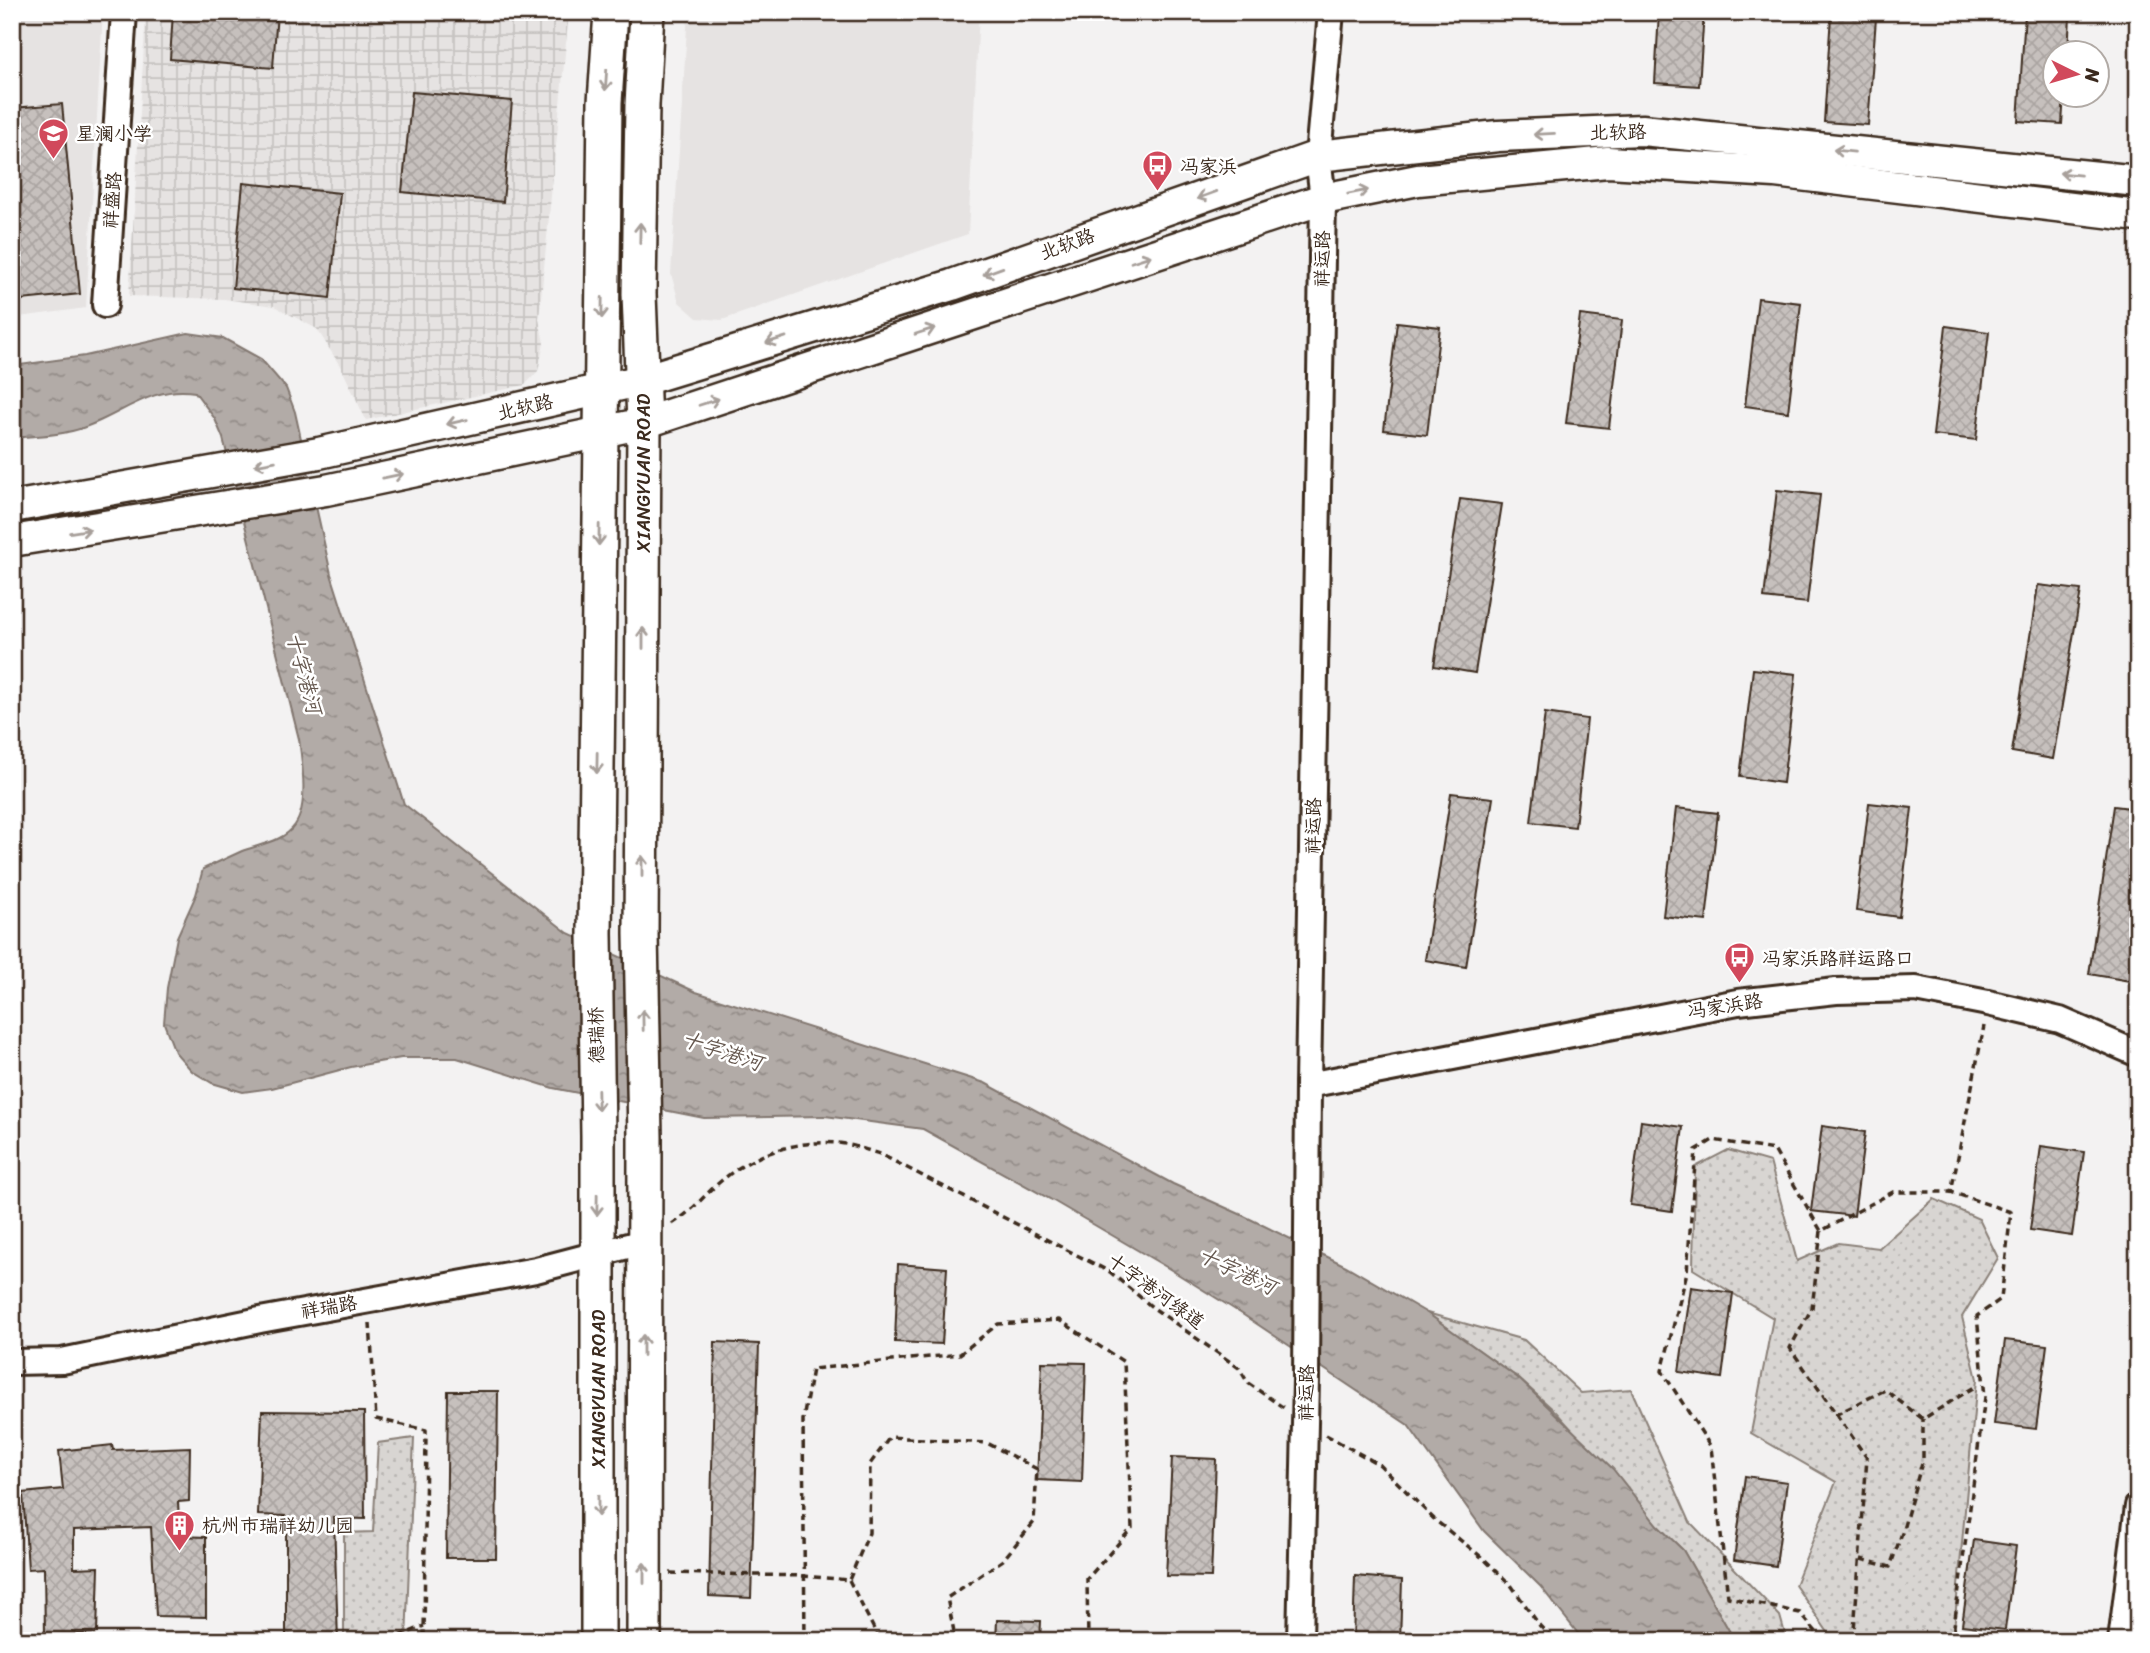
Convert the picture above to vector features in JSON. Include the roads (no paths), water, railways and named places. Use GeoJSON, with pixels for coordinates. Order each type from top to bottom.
{"type":"FeatureCollection","features":[{"type":"Feature","properties":{"kind":"main road"},"geometry":{"type":"LineString","coordinates":[[601,432],[605,102],[611,12]]}},
{"type":"Feature","properties":{"kind":"main road","name":"XIANGYUAN ROAD"},"geometry":{"type":"LineString","coordinates":[[643,1242],[645,1137],[641,934],[644,423],[639,294],[642,105],[647,12]]}},
{"type":"Feature","properties":{"kind":"main road","name":"德瑞桥"},"geometry":{"type":"LineString","coordinates":[[598,1136],[595,933],[601,432]]}},
{"type":"Feature","properties":{"kind":"main road","name":"XIANGYUAN ROAD"},"geometry":{"type":"LineString","coordinates":[[598,1136],[598,1641]]}},
{"type":"Feature","properties":{"kind":"main road"},"geometry":{"type":"LineString","coordinates":[[643,1242],[644,1641]]}},
{"type":"Feature","properties":{"kind":"street","name":"祥盛路"},"geometry":{"type":"LineString","coordinates":[[105,304],[124,12]]}},
{"type":"Feature","properties":{"kind":"street","name":"祥运路"},"geometry":{"type":"LineString","coordinates":[[1300,1641],[1323,199],[1318,156],[1331,12]]}},
{"type":"Feature","properties":{"kind":"street","name":"北软路"},"geometry":{"type":"LineString","coordinates":[[12,507],[319,453],[643,380],[952,285],[1318,156],[1498,136],[1642,130],[2138,181]]}},
{"type":"Feature","properties":{"kind":"street","name":"北软路"},"geometry":{"type":"LineString","coordinates":[[12,541],[326,490],[644,423],[1323,199],[1418,180],[1608,162],[1775,172],[2138,216]]}},
{"type":"Feature","properties":{"kind":"street","name":"冯家浜路"},"geometry":{"type":"LineString","coordinates":[[1308,1085],[1738,1002],[1836,991],[1916,989],[1988,1003],[2060,1020],[2138,1054]]}},
{"type":"Feature","properties":{"kind":"street","name":"祥瑞路"},"geometry":{"type":"LineString","coordinates":[[12,1362],[62,1361],[260,1320],[536,1270],[643,1242]]}},
{"type":"Feature","properties":{"kind":"street"},"geometry":{"type":"LineString","coordinates":[[2121,1641],[2138,1506]]}},
{"type":"Feature","properties":{"kind":"water","name":"十字港河"},"geometry":{"type":"Polygon","coordinates":[[[188,333],[223,338],[261,359],[286,388],[295,412],[331,574],[404,804],[568,933],[696,992],[985,1083],[1173,1184],[1346,1266],[1427,1313],[1518,1378],[1613,1469],[1657,1525],[1683,1550],[1735,1641],[1584,1641],[1540,1586],[1484,1531],[1408,1425],[1168,1268],[923,1129],[825,1116],[704,1118],[553,1088],[457,1058],[401,1058],[351,1067],[272,1088],[243,1092],[212,1083],[192,1071],[175,1052],[164,1023],[167,988],[177,937],[196,895],[203,869],[242,851],[271,842],[290,831],[299,817],[303,795],[299,739],[223,438],[215,419],[195,392],[178,391],[147,398],[103,420],[72,431],[12,438],[12,366],[85,356],[188,333]]]}},
{"type":"Feature","properties":{"kind":"place","name":"星澜小学"},"geometry":{"type":"Point","coordinates":[53,160]}},
{"type":"Feature","properties":{"kind":"place","name":"冯家浜"},"geometry":{"type":"Point","coordinates":[1157,193]}},
{"type":"Feature","properties":{"kind":"place","name":"冯家浜路祥运路口"},"geometry":{"type":"Point","coordinates":[1739,985]}},
{"type":"Feature","properties":{"kind":"place","name":"杭州市瑞祥幼儿园"},"geometry":{"type":"Point","coordinates":[179,1552]}}]}
